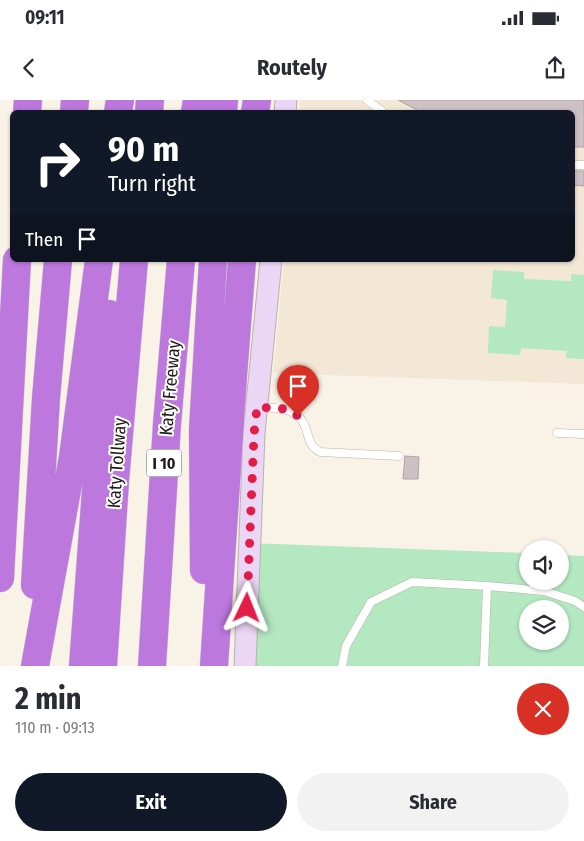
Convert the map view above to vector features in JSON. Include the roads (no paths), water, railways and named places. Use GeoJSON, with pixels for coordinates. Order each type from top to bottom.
{"type":"FeatureCollection","features":[{"type":"Feature","properties":{"kind":"highway"},"geometry":{"type":"LineString","coordinates":[[0,578],[17,262]]}},
{"type":"Feature","properties":{"kind":"highway"},"geometry":{"type":"LineString","coordinates":[[33,666],[45,407],[58,262]]}},
{"type":"Feature","properties":{"kind":"highway"},"geometry":{"type":"LineString","coordinates":[[33,666],[73,456],[99,262]]}},
{"type":"Feature","properties":{"kind":"highway"},"geometry":{"type":"LineString","coordinates":[[83,666],[114,262]]}},
{"type":"Feature","properties":{"kind":"highway","name":"Katy Tollway"},"geometry":{"type":"LineString","coordinates":[[103,666],[115,481],[134,262]]}},
{"type":"Feature","properties":{"kind":"highway","name":"Katy Freeway"},"geometry":{"type":"LineString","coordinates":[[152,666],[167,424],[181,262]]}},
{"type":"Feature","properties":{"kind":"highway"},"geometry":{"type":"LineString","coordinates":[[205,666],[203,429],[213,262]]}},
{"type":"Feature","properties":{"kind":"highway"},"geometry":{"type":"LineString","coordinates":[[214,666],[242,262]]}},
{"type":"Feature","properties":{"kind":"main road"},"geometry":{"type":"LineString","coordinates":[[245,666],[254,434],[272,262]]}},
{"type":"Feature","properties":{"kind":"lane"},"geometry":{"type":"LineString","coordinates":[[367,100],[380,110]]}},
{"type":"Feature","properties":{"kind":"lane"},"geometry":{"type":"LineString","coordinates":[[257,407],[286,409],[298,416],[305,426],[310,443],[320,452],[399,456]]}},
{"type":"Feature","properties":{"kind":"lane"},"geometry":{"type":"LineString","coordinates":[[557,433],[584,434]]}},
{"type":"Feature","properties":{"kind":"lane"},"geometry":{"type":"LineString","coordinates":[[342,666],[346,646],[371,602],[412,582],[544,591],[575,601],[584,607]]}},
{"type":"Feature","properties":{"kind":"lane"},"geometry":{"type":"LineString","coordinates":[[484,666],[487,586]]}}]}
